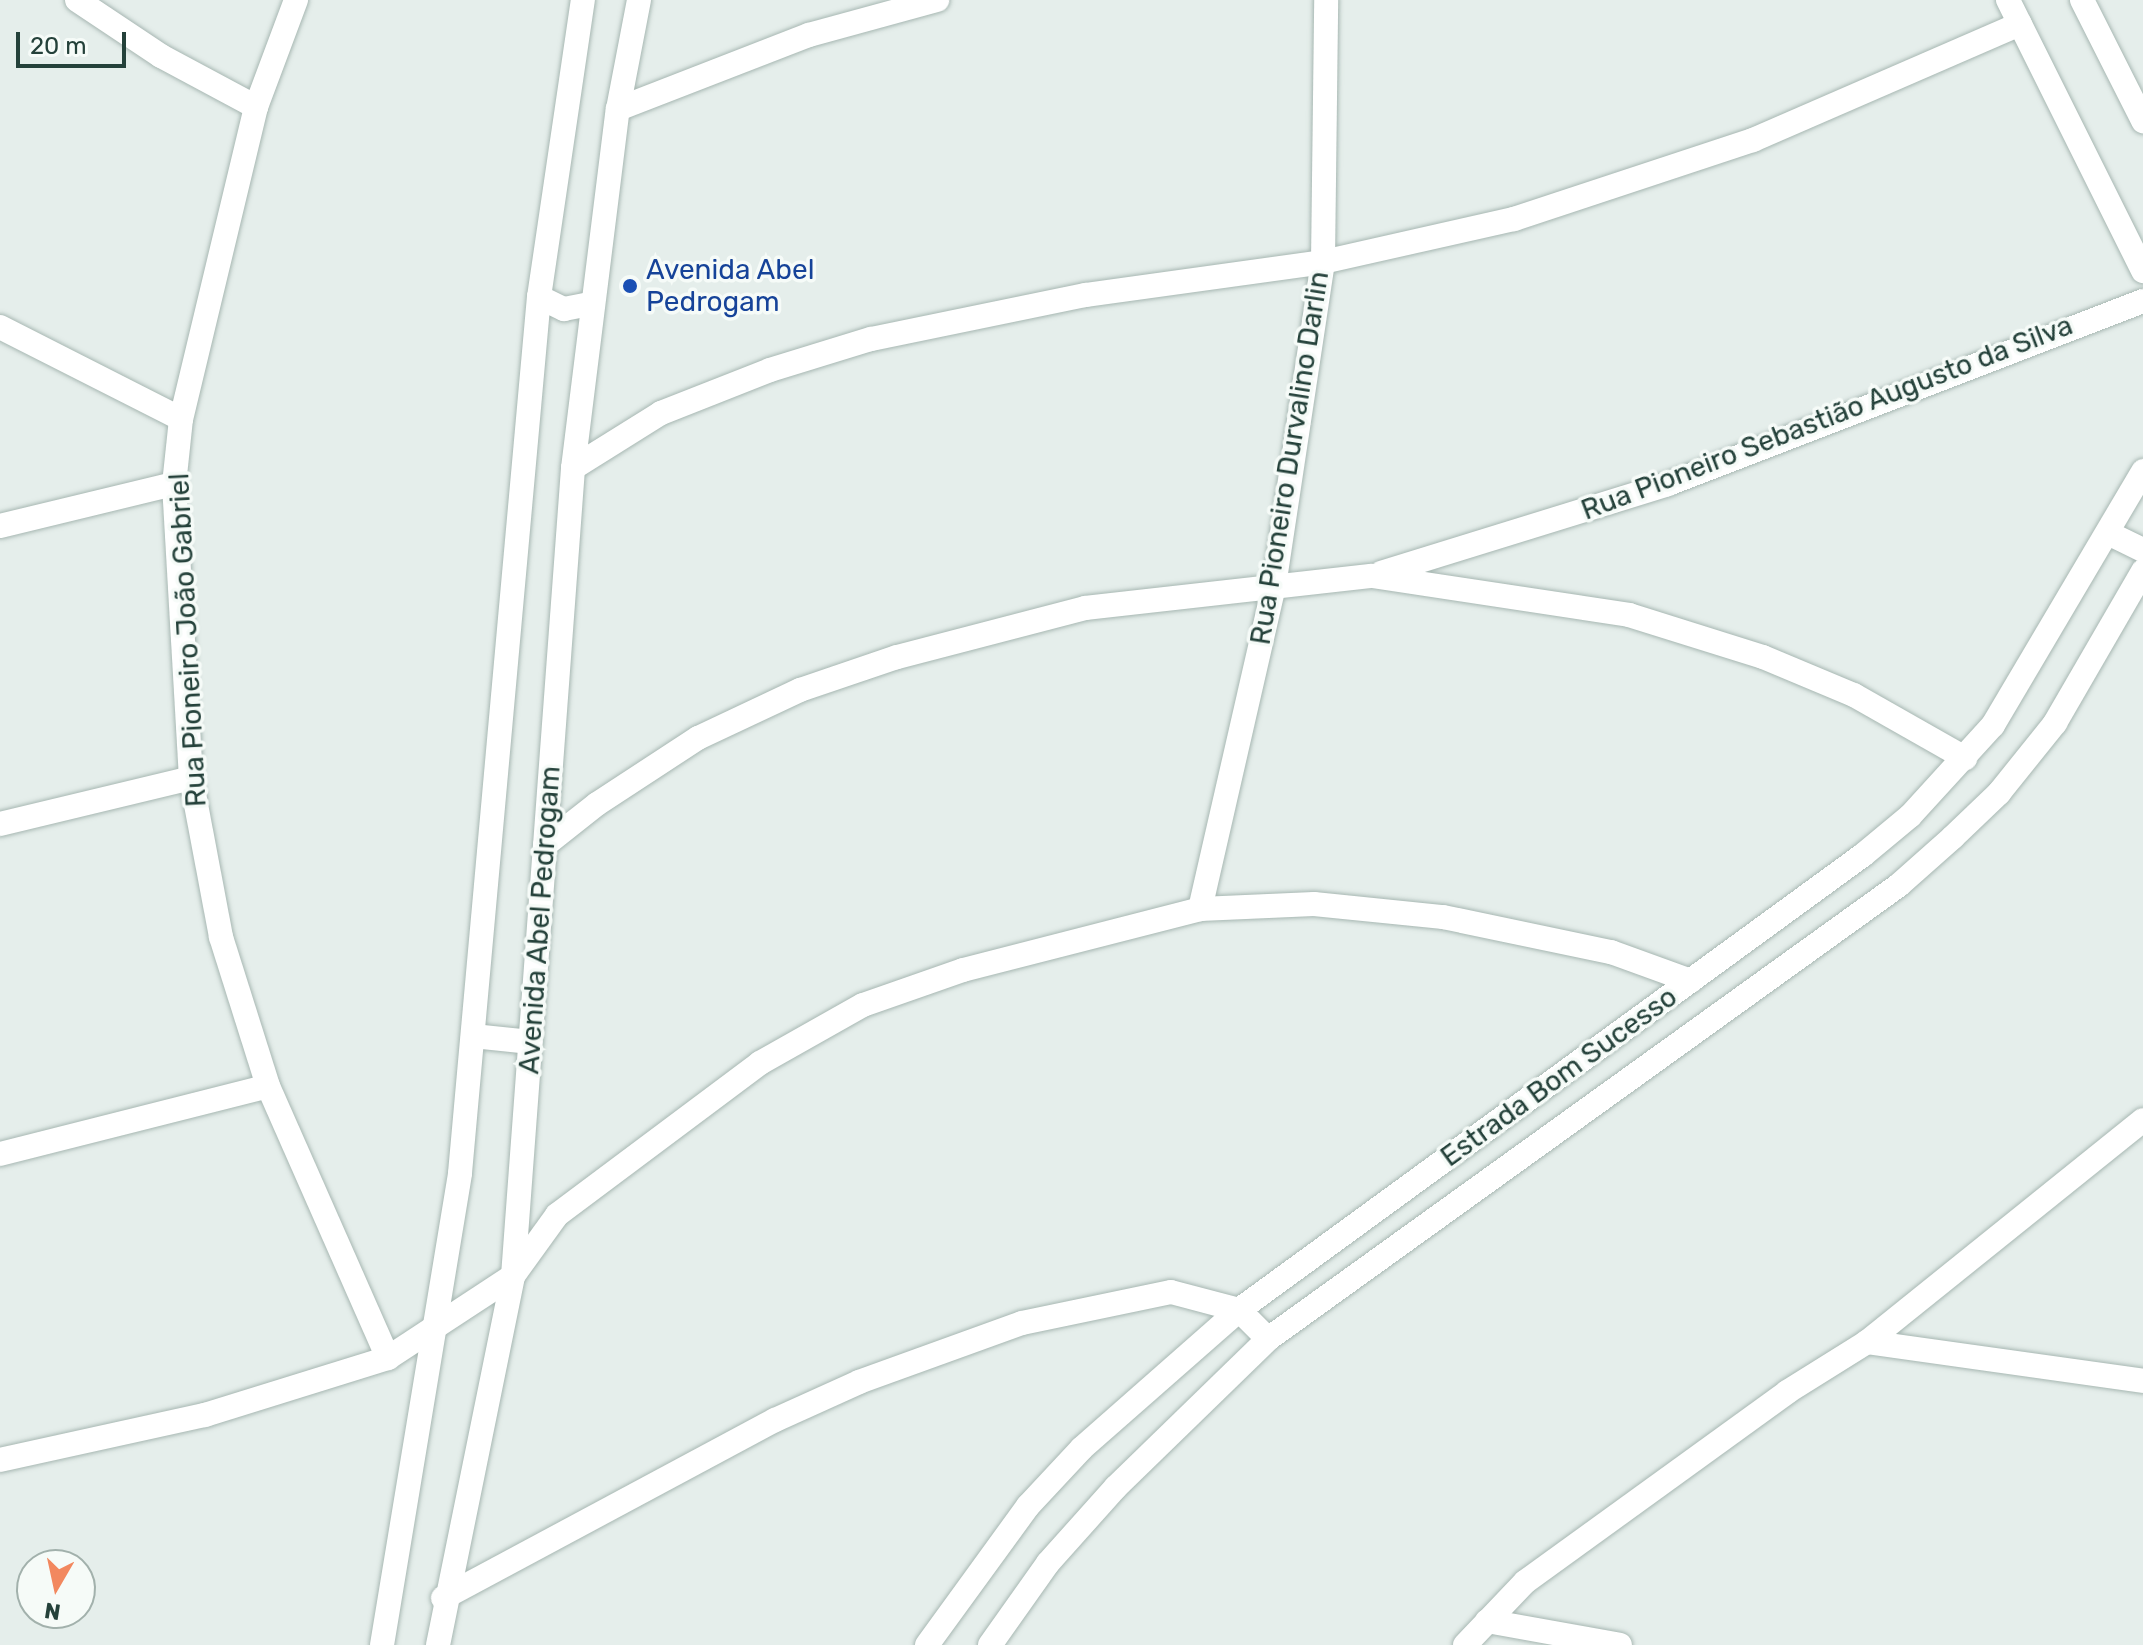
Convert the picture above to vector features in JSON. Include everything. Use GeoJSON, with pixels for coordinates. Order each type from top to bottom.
{"type":"FeatureCollection","features":[{"type":"Feature","properties":{"kind":"street"},"geometry":{"type":"LineString","coordinates":[[77,0],[161,56],[256,107]]}},
{"type":"Feature","properties":{"kind":"street","name":"Rua Pioneiro João Gabriel"},"geometry":{"type":"LineString","coordinates":[[296,0],[256,107],[181,419],[174,484],[191,778],[221,937],[268,1086],[388,1358]]}},
{"type":"Feature","properties":{"kind":"street","name":"Avenida Abel Pedrogam"},"geometry":{"type":"LineString","coordinates":[[382,1645],[438,1323],[473,1036],[539,297],[583,0]]}},
{"type":"Feature","properties":{"kind":"street","name":"Avenida Abel Pedrogam"},"geometry":{"type":"LineString","coordinates":[[438,1645],[443,1598],[513,1276],[573,468],[590,304],[618,109],[639,0]]}},
{"type":"Feature","properties":{"kind":"street"},"geometry":{"type":"LineString","coordinates":[[618,109],[809,35],[937,0]]}},
{"type":"Feature","properties":{"kind":"street","name":"Rua Pioneiro Durvalino Darlin"},"geometry":{"type":"LineString","coordinates":[[1200,909],[1274,586],[1323,262],[1326,0]]}},
{"type":"Feature","properties":{"kind":"street"},"geometry":{"type":"LineString","coordinates":[[2008,0],[2143,271]]}},
{"type":"Feature","properties":{"kind":"street"},"geometry":{"type":"LineString","coordinates":[[2082,0],[2143,121]]}},
{"type":"Feature","properties":{"kind":"street"},"geometry":{"type":"LineString","coordinates":[[573,468],[661,413],[770,370],[871,339],[1086,295],[1323,262],[1514,219],[1753,140],[2020,24]]}},
{"type":"Feature","properties":{"kind":"street"},"geometry":{"type":"LineString","coordinates":[[539,297],[564,309],[590,304]]}},
{"type":"Feature","properties":{"kind":"street","name":"Rua Pioneiro Sebastião Augusto da Silva"},"geometry":{"type":"LineString","coordinates":[[1372,576],[1668,484],[2143,301]]}},
{"type":"Feature","properties":{"kind":"street"},"geometry":{"type":"LineString","coordinates":[[0,327],[181,419]]}},
{"type":"Feature","properties":{"kind":"street","name":"Estrada Bom Sucesso"},"geometry":{"type":"LineString","coordinates":[[927,1645],[1028,1506],[1082,1448],[1239,1310],[1863,855],[1965,758],[1993,725],[2143,471]]}},
{"type":"Feature","properties":{"kind":"street"},"geometry":{"type":"LineString","coordinates":[[0,526],[174,484]]}},
{"type":"Feature","properties":{"kind":"street"},"geometry":{"type":"LineString","coordinates":[[2108,533],[2143,550]]}},
{"type":"Feature","properties":{"kind":"street","name":"Estrada Bom Sucesso"},"geometry":{"type":"LineString","coordinates":[[990,1645],[1048,1563],[1116,1487],[1268,1339],[1910,876],[1999,793],[2055,723],[2143,571]]}},
{"type":"Feature","properties":{"kind":"street"},"geometry":{"type":"LineString","coordinates":[[545,845],[597,804],[698,738],[800,690],[897,657],[1085,608],[1372,576],[1629,615],[1763,657],[1854,695],[1965,758]]}},
{"type":"Feature","properties":{"kind":"street"},"geometry":{"type":"LineString","coordinates":[[0,824],[191,778]]}},
{"type":"Feature","properties":{"kind":"street"},"geometry":{"type":"LineString","coordinates":[[0,1460],[205,1415],[388,1358],[513,1276],[557,1215],[760,1063],[863,1005],[963,970],[1200,909],[1314,904],[1443,917],[1611,952],[1691,981]]}},
{"type":"Feature","properties":{"kind":"street"},"geometry":{"type":"LineString","coordinates":[[473,1036],[531,1042]]}},
{"type":"Feature","properties":{"kind":"street"},"geometry":{"type":"LineString","coordinates":[[0,1154],[268,1086]]}},
{"type":"Feature","properties":{"kind":"street"},"geometry":{"type":"LineString","coordinates":[[1465,1645],[1525,1582],[1787,1392],[1867,1342],[2143,1120]]}},
{"type":"Feature","properties":{"kind":"street"},"geometry":{"type":"LineString","coordinates":[[443,1598],[775,1420],[859,1382],[1007,1328],[1171,1292],[1239,1310],[1268,1339]]}},
{"type":"Feature","properties":{"kind":"street"},"geometry":{"type":"LineString","coordinates":[[1867,1342],[2143,1381]]}},
{"type":"Feature","properties":{"kind":"street"},"geometry":{"type":"LineString","coordinates":[[1487,1621],[1620,1645]]}},
{"type":"Feature","properties":{"kind":"place","name":"Avenida Abel Pedrogam"},"geometry":{"type":"Point","coordinates":[630,286]}}]}
